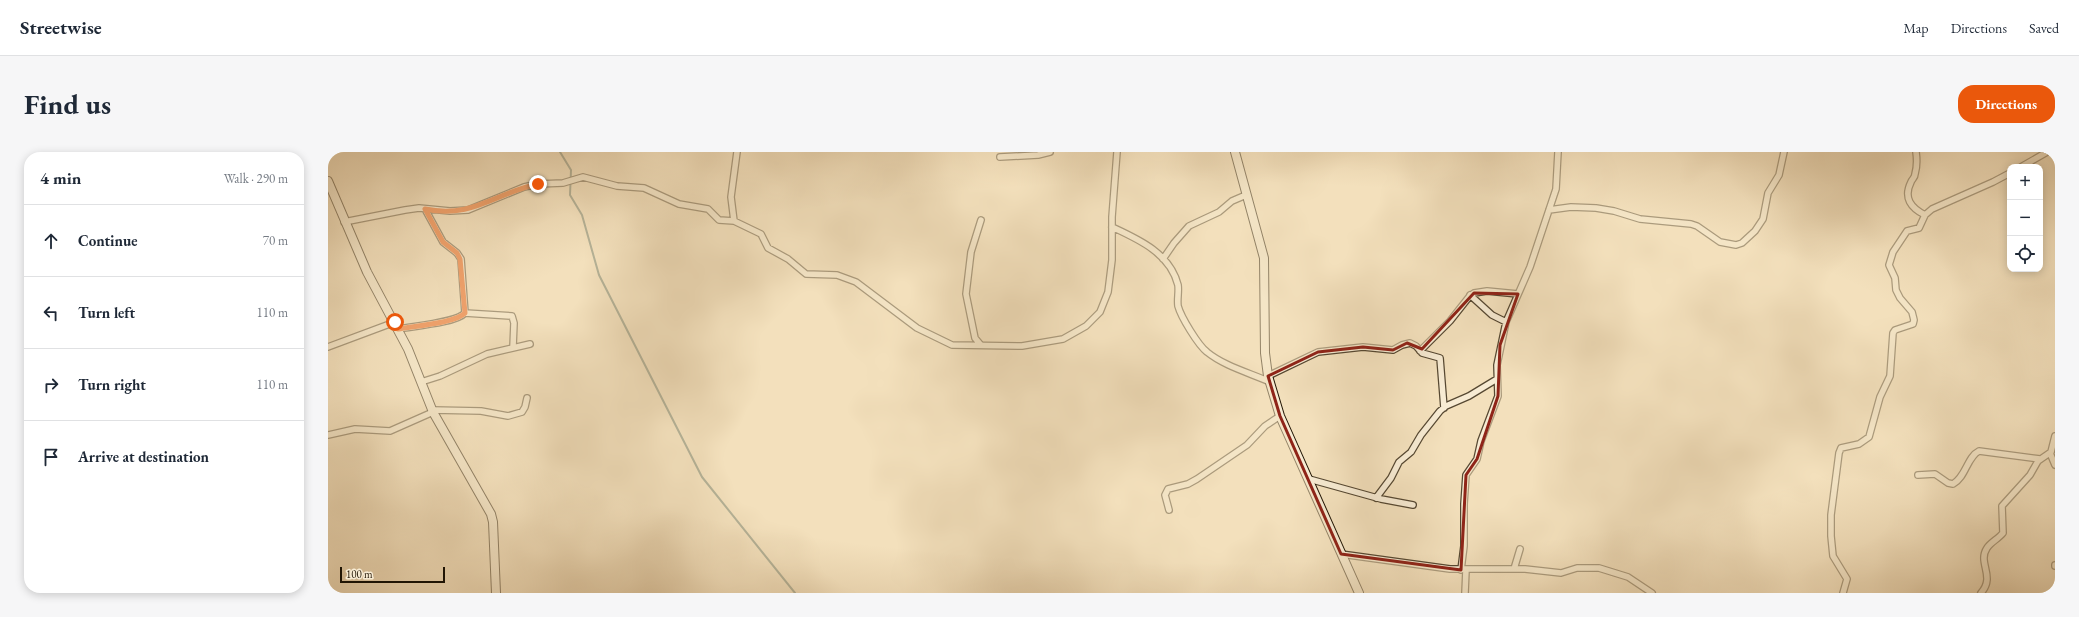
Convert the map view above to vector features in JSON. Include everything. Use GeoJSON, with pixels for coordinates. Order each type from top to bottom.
{"type":"FeatureCollection","features":[{"type":"Feature","properties":{"kind":"street"},"geometry":{"type":"LineString","coordinates":[[734,221],[731,197],[737,152]]}},
{"type":"Feature","properties":{"kind":"street"},"geometry":{"type":"LineString","coordinates":[[1000,156],[1038,155],[1050,152]]}},
{"type":"Feature","properties":{"kind":"street"},"geometry":{"type":"LineString","coordinates":[[344,222],[389,212],[425,209],[436,211],[468,210],[524,187],[538,184],[563,183],[583,177],[616,186],[644,188],[679,204],[708,209],[718,220],[734,221],[761,234],[768,248],[788,259],[806,274],[837,274],[856,282],[916,328],[952,345],[980,344],[1003,347],[1049,343],[1063,339],[1086,326],[1100,312],[1108,292],[1112,260],[1112,227],[1117,152]]}},
{"type":"Feature","properties":{"kind":"street"},"geometry":{"type":"LineString","coordinates":[[1235,152],[1264,258],[1265,353],[1269,379],[1280,416],[1359,593]]}},
{"type":"Feature","properties":{"kind":"street"},"geometry":{"type":"LineString","coordinates":[[1465,593],[1464,504],[1466,475],[1477,459],[1481,441],[1498,396],[1497,365],[1506,322],[1530,267],[1556,188],[1558,152]]}},
{"type":"Feature","properties":{"kind":"street"},"geometry":{"type":"LineString","coordinates":[[1549,210],[1571,207],[1596,208],[1614,211],[1640,219],[1691,224],[1697,226],[1720,242],[1736,245],[1742,243],[1760,224],[1766,210],[1768,193],[1780,175],[1784,152]]}},
{"type":"Feature","properties":{"kind":"street"},"geometry":{"type":"LineString","coordinates":[[1916,152],[1915,176],[1911,182],[1908,199],[1910,204],[1917,212],[1925,215]]}},
{"type":"Feature","properties":{"kind":"street"},"geometry":{"type":"LineString","coordinates":[[2026,164],[2047,152]]}},
{"type":"Feature","properties":{"kind":"street"},"geometry":{"type":"LineString","coordinates":[[1843,593],[1847,579],[1833,556],[1831,536],[1837,459],[1841,448],[1859,444],[1870,437],[1880,396],[1890,376],[1893,333],[1895,330],[1912,324],[1914,320],[1912,312],[1900,298],[1896,290],[1895,278],[1889,265],[1890,259],[1903,236],[1907,231],[1919,228],[1925,215],[1943,203],[2007,175]]}},
{"type":"Feature","properties":{"kind":"street"},"geometry":{"type":"LineString","coordinates":[[328,180],[344,222],[367,272],[396,325],[433,411],[491,514],[494,522],[496,593]]}},
{"type":"Feature","properties":{"kind":"street"},"geometry":{"type":"LineString","coordinates":[[1163,259],[1188,226],[1219,212],[1232,201],[1246,195]]}},
{"type":"Feature","properties":{"kind":"street"},"geometry":{"type":"LineString","coordinates":[[425,209],[443,242],[457,253],[460,259],[465,313]]}},
{"type":"Feature","properties":{"kind":"street"},"geometry":{"type":"LineString","coordinates":[[980,344],[975,338],[966,294],[971,252],[981,220]]}},
{"type":"Feature","properties":{"kind":"street"},"geometry":{"type":"LineString","coordinates":[[1112,227],[1145,242],[1163,259],[1172,271],[1178,284],[1178,308],[1196,339],[1206,351],[1217,359],[1269,379],[1318,352],[1363,347],[1393,350],[1410,343],[1416,346],[1420,351],[1440,358],[1444,408]]}},
{"type":"Feature","properties":{"kind":"street"},"geometry":{"type":"LineString","coordinates":[[1420,351],[1450,321],[1470,295],[1487,291],[1518,294]]}},
{"type":"Feature","properties":{"kind":"street"},"geometry":{"type":"LineString","coordinates":[[1470,295],[1492,315],[1506,322]]}},
{"type":"Feature","properties":{"kind":"street"},"geometry":{"type":"LineString","coordinates":[[328,347],[396,325],[451,320],[462,316],[465,313],[512,316],[514,323],[513,347]]}},
{"type":"Feature","properties":{"kind":"street"},"geometry":{"type":"LineString","coordinates":[[421,382],[440,376],[487,354],[530,344]]}},
{"type":"Feature","properties":{"kind":"street"},"geometry":{"type":"LineString","coordinates":[[1376,498],[1391,478],[1399,462],[1411,452],[1427,427],[1444,408],[1497,379]]}},
{"type":"Feature","properties":{"kind":"street"},"geometry":{"type":"LineString","coordinates":[[328,435],[355,429],[390,431],[433,411],[481,411],[508,416],[522,412],[527,398]]}},
{"type":"Feature","properties":{"kind":"street"},"geometry":{"type":"LineString","coordinates":[[1168,510],[1165,494],[1168,489],[1198,480],[1247,445],[1265,426],[1280,416]]}},
{"type":"Feature","properties":{"kind":"street"},"geometry":{"type":"LineString","coordinates":[[2055,436],[2050,453],[2055,465]]}},
{"type":"Feature","properties":{"kind":"street"},"geometry":{"type":"LineString","coordinates":[[1918,475],[1935,474],[1952,484],[1961,476],[1975,453],[1979,451],[2040,459]]}},
{"type":"Feature","properties":{"kind":"street"},"geometry":{"type":"LineString","coordinates":[[1981,593],[1986,587],[1988,578],[1984,561],[1985,553],[1990,545],[2003,533],[2002,506],[2030,475],[2040,459],[2050,453]]}},
{"type":"Feature","properties":{"kind":"street"},"geometry":{"type":"LineString","coordinates":[[1309,479],[1376,498],[1413,506]]}},
{"type":"Feature","properties":{"kind":"street"},"geometry":{"type":"LineString","coordinates":[[1514,569],[1520,548]]}},
{"type":"Feature","properties":{"kind":"street"},"geometry":{"type":"LineString","coordinates":[[1341,554],[1464,570],[1514,569],[1561,573],[1577,568],[1599,568],[1628,577],[1652,593]]}},
{"type":"Feature","properties":{"kind":"highlighted area"},"geometry":{"type":"Polygon","coordinates":[[[1474,293],[1518,294],[1500,345],[1498,396],[1477,459],[1466,475],[1461,570],[1341,554],[1280,416],[1268,376],[1318,352],[1363,347],[1393,350],[1407,343],[1422,349],[1474,293]]]}},
{"type":"Feature","properties":{"kind":"waterway"},"geometry":{"type":"LineString","coordinates":[[560,152],[571,170],[570,195],[582,215],[599,275],[702,477],[795,593]]}},
{"type":"Feature","properties":{"kind":"route"},"geometry":{"type":"LineString","coordinates":[[395,322],[398,329],[451,320],[462,316],[465,313],[465,299],[460,259],[457,253],[443,242],[425,209],[436,211],[468,210],[485,204],[511,191],[538,184]]}}]}
